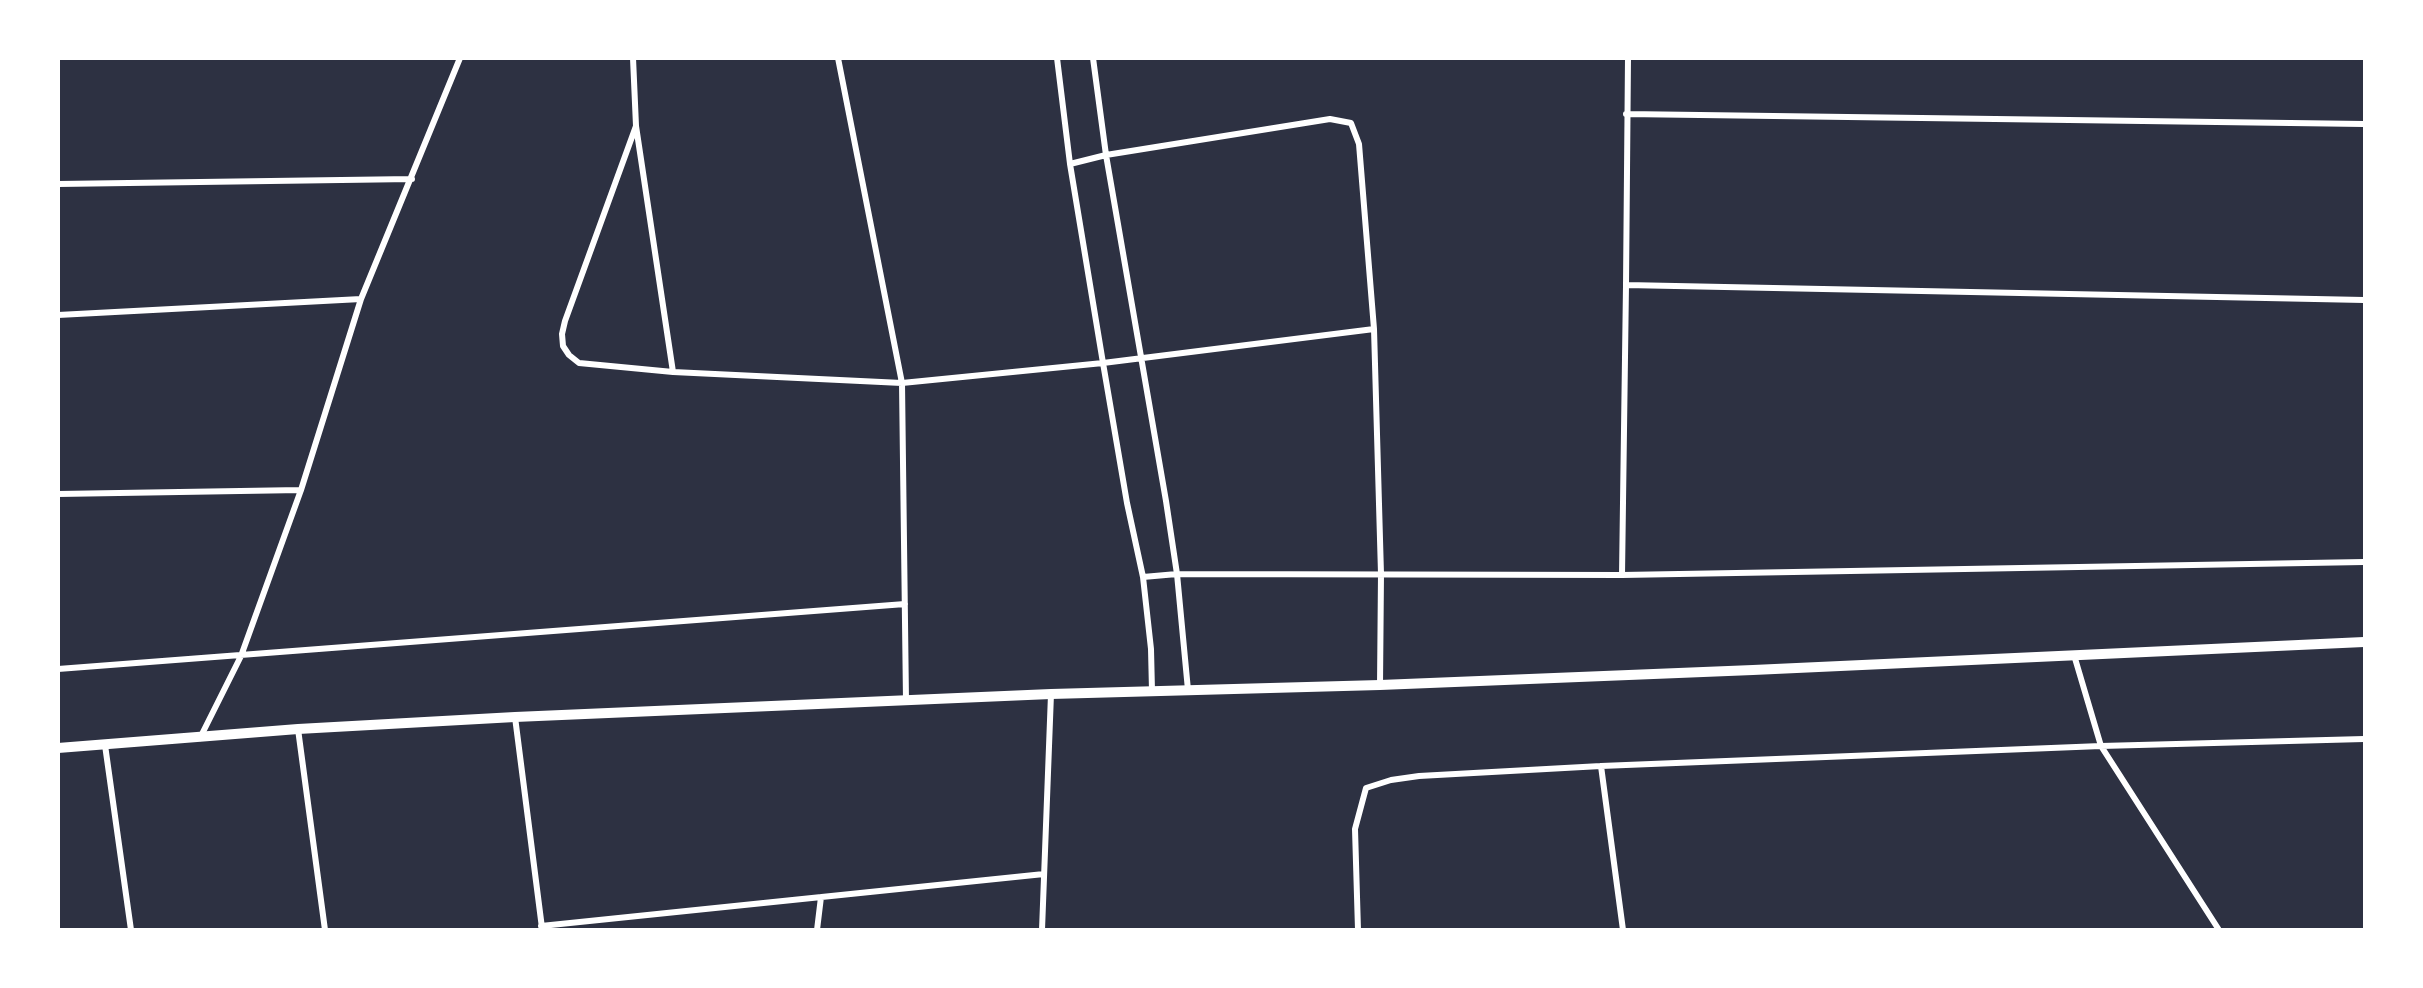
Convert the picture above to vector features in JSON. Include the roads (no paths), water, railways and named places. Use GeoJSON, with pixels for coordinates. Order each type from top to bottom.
{"type":"FeatureCollection","features":[{"type":"Feature","properties":{"kind":"street"},"geometry":{"type":"LineString","coordinates":[[199,738],[240,656],[301,490],[361,299],[460,58]]}},
{"type":"Feature","properties":{"kind":"street"},"geometry":{"type":"LineString","coordinates":[[633,58],[636,126],[673,372]]}},
{"type":"Feature","properties":{"kind":"street"},"geometry":{"type":"LineString","coordinates":[[838,58],[902,383],[906,701]]}},
{"type":"Feature","properties":{"kind":"street"},"geometry":{"type":"LineString","coordinates":[[1057,58],[1070,164],[1102,363],[1143,577],[1152,649],[1152,691]]}},
{"type":"Feature","properties":{"kind":"street"},"geometry":{"type":"LineString","coordinates":[[1093,58],[1106,156],[1142,356],[1177,574],[1188,690]]}},
{"type":"Feature","properties":{"kind":"street"},"geometry":{"type":"LineString","coordinates":[[1622,575],[1628,58]]}},
{"type":"Feature","properties":{"kind":"street"},"geometry":{"type":"LineString","coordinates":[[1626,114],[2364,124]]}},
{"type":"Feature","properties":{"kind":"street"},"geometry":{"type":"LineString","coordinates":[[1070,164],[1330,119],[1351,123],[1359,144],[1374,329],[1381,574],[1380,685]]}},
{"type":"Feature","properties":{"kind":"street"},"geometry":{"type":"LineString","coordinates":[[636,126],[565,321],[562,334],[563,346],[569,356],[579,363],[673,372],[902,383],[1102,363],[1142,356],[1374,329]]}},
{"type":"Feature","properties":{"kind":"street"},"geometry":{"type":"LineString","coordinates":[[58,184],[412,179]]}},
{"type":"Feature","properties":{"kind":"street"},"geometry":{"type":"LineString","coordinates":[[1626,285],[2364,300]]}},
{"type":"Feature","properties":{"kind":"street"},"geometry":{"type":"LineString","coordinates":[[58,315],[361,299]]}},
{"type":"Feature","properties":{"kind":"street"},"geometry":{"type":"LineString","coordinates":[[58,494],[301,490]]}},
{"type":"Feature","properties":{"kind":"street"},"geometry":{"type":"LineString","coordinates":[[1143,577],[1177,574],[1622,575],[2364,562]]}},
{"type":"Feature","properties":{"kind":"street"},"geometry":{"type":"LineString","coordinates":[[58,669],[905,604]]}},
{"type":"Feature","properties":{"kind":"street"},"geometry":{"type":"LineString","coordinates":[[58,748],[298,729],[515,717],[1051,694],[1380,685],[2364,642]]}},
{"type":"Feature","properties":{"kind":"street"},"geometry":{"type":"LineString","coordinates":[[2074,655],[2101,746],[2218,930]]}},
{"type":"Feature","properties":{"kind":"street"},"geometry":{"type":"LineString","coordinates":[[1042,930],[1051,694]]}},
{"type":"Feature","properties":{"kind":"street"},"geometry":{"type":"LineString","coordinates":[[515,717],[542,928],[1044,874]]}},
{"type":"Feature","properties":{"kind":"street"},"geometry":{"type":"LineString","coordinates":[[298,729],[325,930]]}},
{"type":"Feature","properties":{"kind":"street"},"geometry":{"type":"LineString","coordinates":[[1358,930],[1355,829],[1366,788],[1391,780],[1419,776],[1601,766],[2101,746],[2364,739]]}},
{"type":"Feature","properties":{"kind":"street"},"geometry":{"type":"LineString","coordinates":[[105,745],[131,930]]}},
{"type":"Feature","properties":{"kind":"street"},"geometry":{"type":"LineString","coordinates":[[1601,766],[1623,930]]}},
{"type":"Feature","properties":{"kind":"street"},"geometry":{"type":"LineString","coordinates":[[817,930],[821,897]]}}]}
